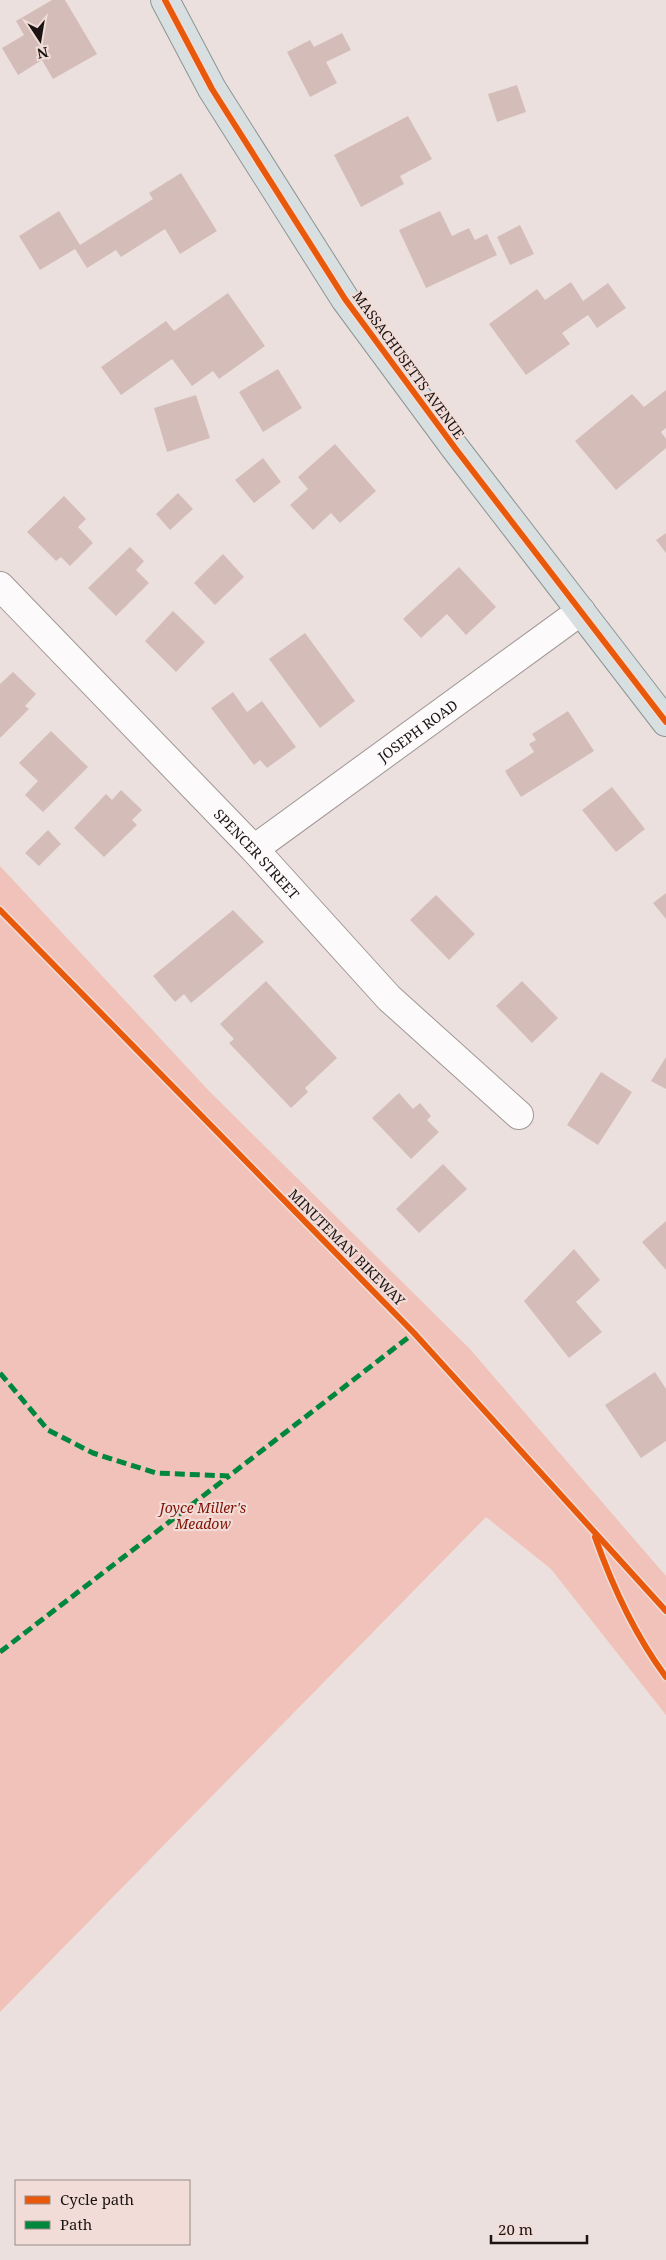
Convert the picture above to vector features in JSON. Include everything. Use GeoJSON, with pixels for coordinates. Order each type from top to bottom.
{"type":"FeatureCollection","features":[{"type":"Feature","properties":{"kind":"main road","name":"MASSACHUSETTS AVENUE"},"geometry":{"type":"LineString","coordinates":[[165,0],[212,89],[345,299],[455,448],[666,722]]}},
{"type":"Feature","properties":{"kind":"street","name":"SPENCER STREET"},"geometry":{"type":"LineString","coordinates":[[0,586],[254,849],[389,998],[519,1115]]}},
{"type":"Feature","properties":{"kind":"street","name":"JOSEPH ROAD"},"geometry":{"type":"LineString","coordinates":[[254,849],[581,612]]}},
{"type":"Feature","properties":{"kind":"green space","name":"Joyce Miller's Meadow"},"geometry":{"type":"Polygon","coordinates":[[[0,866],[210,1092],[469,1348],[666,1576],[666,1715],[551,1569],[486,1517],[0,2012],[0,866]]]}},
{"type":"Feature","properties":{"kind":"building"},"geometry":{"type":"Polygon","coordinates":[[[52,0],[65,0],[97,54],[53,79],[42,60],[18,75],[2,48],[24,35],[16,21],[52,0]]]}},
{"type":"Feature","properties":{"kind":"building"},"geometry":{"type":"Polygon","coordinates":[[[342,33],[351,50],[326,62],[337,83],[310,97],[287,52],[310,40],[314,47],[342,33]]]}},
{"type":"Feature","properties":{"kind":"building"},"geometry":{"type":"Polygon","coordinates":[[[517,85],[526,112],[497,122],[488,94],[517,85]]]}},
{"type":"Feature","properties":{"kind":"building"},"geometry":{"type":"Polygon","coordinates":[[[408,116],[432,159],[400,176],[404,184],[361,207],[334,155],[408,116]]]}},
{"type":"Feature","properties":{"kind":"building"},"geometry":{"type":"Polygon","coordinates":[[[181,173],[217,231],[180,254],[165,229],[121,257],[116,250],[87,268],[75,249],[40,270],[19,236],[59,211],[80,245],[153,199],[149,193],[181,173]]]}},
{"type":"Feature","properties":{"kind":"building"},"geometry":{"type":"Polygon","coordinates":[[[440,211],[452,236],[469,228],[475,240],[487,234],[497,255],[426,288],[399,230],[440,211]]]}},
{"type":"Feature","properties":{"kind":"building"},"geometry":{"type":"Polygon","coordinates":[[[520,225],[534,254],[510,265],[497,237],[520,225]]]}},
{"type":"Feature","properties":{"kind":"building"},"geometry":{"type":"Polygon","coordinates":[[[571,282],[583,301],[608,283],[626,308],[597,328],[588,315],[562,333],[570,344],[526,375],[489,324],[537,289],[545,300],[571,282]]]}},
{"type":"Feature","properties":{"kind":"building"},"geometry":{"type":"Polygon","coordinates":[[[228,293],[265,346],[219,379],[213,371],[192,386],[172,359],[121,395],[101,367],[166,321],[174,331],[228,293]]]}},
{"type":"Feature","properties":{"kind":"building"},"geometry":{"type":"Polygon","coordinates":[[[278,369],[302,408],[263,432],[239,392],[278,369]]]}},
{"type":"Feature","properties":{"kind":"building"},"geometry":{"type":"Polygon","coordinates":[[[666,390],[666,428],[661,432],[666,439],[666,448],[616,490],[575,441],[632,394],[644,407],[666,390]]]}},
{"type":"Feature","properties":{"kind":"building"},"geometry":{"type":"Polygon","coordinates":[[[196,395],[210,438],[167,452],[154,408],[196,395]]]}},
{"type":"Feature","properties":{"kind":"building"},"geometry":{"type":"Polygon","coordinates":[[[335,444],[376,491],[340,523],[331,513],[313,530],[290,505],[308,489],[298,477],[335,444]]]}},
{"type":"Feature","properties":{"kind":"building"},"geometry":{"type":"Polygon","coordinates":[[[263,458],[281,482],[254,503],[235,480],[263,458]]]}},
{"type":"Feature","properties":{"kind":"building"},"geometry":{"type":"Polygon","coordinates":[[[178,493],[193,509],[170,530],[156,514],[178,493]]]}},
{"type":"Feature","properties":{"kind":"building"},"geometry":{"type":"Polygon","coordinates":[[[64,496],[86,519],[78,527],[93,543],[70,566],[61,557],[56,561],[27,532],[64,496]]]}},
{"type":"Feature","properties":{"kind":"building"},"geometry":{"type":"Polygon","coordinates":[[[666,533],[666,553],[656,540],[666,533]]]}},
{"type":"Feature","properties":{"kind":"building"},"geometry":{"type":"Polygon","coordinates":[[[130,547],[144,561],[136,570],[149,583],[116,616],[88,588],[130,547]]]}},
{"type":"Feature","properties":{"kind":"building"},"geometry":{"type":"Polygon","coordinates":[[[223,554],[244,577],[215,605],[194,583],[223,554]]]}},
{"type":"Feature","properties":{"kind":"building"},"geometry":{"type":"Polygon","coordinates":[[[459,567],[496,607],[466,635],[447,614],[421,638],[403,619],[459,567]]]}},
{"type":"Feature","properties":{"kind":"building"},"geometry":{"type":"Polygon","coordinates":[[[173,611],[205,642],[176,672],[145,641],[173,611]]]}},
{"type":"Feature","properties":{"kind":"building"},"geometry":{"type":"Polygon","coordinates":[[[305,633],[355,701],[320,728],[269,659],[305,633]]]}},
{"type":"Feature","properties":{"kind":"building"},"geometry":{"type":"Polygon","coordinates":[[[13,672],[36,694],[25,706],[29,709],[0,738],[0,684],[13,672]]]}},
{"type":"Feature","properties":{"kind":"building"},"geometry":{"type":"Polygon","coordinates":[[[233,692],[247,712],[262,701],[296,747],[267,768],[260,760],[254,765],[211,708],[233,692]]]}},
{"type":"Feature","properties":{"kind":"building"},"geometry":{"type":"Polygon","coordinates":[[[568,711],[594,751],[521,797],[505,771],[534,752],[529,744],[536,740],[532,734],[568,711]]]}},
{"type":"Feature","properties":{"kind":"building"},"geometry":{"type":"Polygon","coordinates":[[[51,731],[88,767],[43,812],[25,795],[38,781],[19,763],[51,731]]]}},
{"type":"Feature","properties":{"kind":"building"},"geometry":{"type":"Polygon","coordinates":[[[612,787],[645,829],[616,852],[582,810],[612,787]]]}},
{"type":"Feature","properties":{"kind":"building"},"geometry":{"type":"Polygon","coordinates":[[[121,790],[142,810],[132,820],[137,825],[104,857],[74,828],[106,794],[112,800],[121,790]]]}},
{"type":"Feature","properties":{"kind":"building"},"geometry":{"type":"Polygon","coordinates":[[[48,830],[61,844],[39,866],[25,853],[48,830]]]}},
{"type":"Feature","properties":{"kind":"building"},"geometry":{"type":"Polygon","coordinates":[[[666,893],[666,919],[653,903],[666,893]]]}},
{"type":"Feature","properties":{"kind":"building"},"geometry":{"type":"Polygon","coordinates":[[[436,895],[475,934],[449,960],[410,920],[436,895]]]}},
{"type":"Feature","properties":{"kind":"building"},"geometry":{"type":"Polygon","coordinates":[[[233,910],[264,942],[191,1003],[184,994],[175,1002],[153,976],[233,910]]]}},
{"type":"Feature","properties":{"kind":"building"},"geometry":{"type":"Polygon","coordinates":[[[266,981],[337,1058],[305,1088],[308,1092],[291,1108],[229,1043],[234,1039],[220,1024],[266,981]]]}},
{"type":"Feature","properties":{"kind":"building"},"geometry":{"type":"Polygon","coordinates":[[[522,981],[558,1018],[532,1043],[496,1006],[522,981]]]}},
{"type":"Feature","properties":{"kind":"building"},"geometry":{"type":"Polygon","coordinates":[[[666,1057],[666,1089],[651,1081],[666,1057]]]}},
{"type":"Feature","properties":{"kind":"building"},"geometry":{"type":"Polygon","coordinates":[[[601,1072],[632,1092],[598,1145],[567,1125],[601,1072]]]}},
{"type":"Feature","properties":{"kind":"building"},"geometry":{"type":"Polygon","coordinates":[[[399,1093],[413,1109],[420,1103],[431,1116],[427,1120],[439,1132],[411,1159],[372,1118],[399,1093]]]}},
{"type":"Feature","properties":{"kind":"building"},"geometry":{"type":"Polygon","coordinates":[[[443,1164],[467,1189],[419,1233],[396,1209],[443,1164]]]}},
{"type":"Feature","properties":{"kind":"building"},"geometry":{"type":"Polygon","coordinates":[[[666,1221],[666,1270],[642,1242],[666,1221]]]}},
{"type":"Feature","properties":{"kind":"building"},"geometry":{"type":"Polygon","coordinates":[[[574,1249],[600,1280],[576,1302],[602,1332],[569,1358],[524,1301],[574,1249]]]}},
{"type":"Feature","properties":{"kind":"building"},"geometry":{"type":"Polygon","coordinates":[[[655,1372],[666,1389],[666,1441],[641,1458],[605,1405],[655,1372]]]}},
{"type":"Feature","properties":{"kind":"marked path"},"geometry":{"type":"LineString","coordinates":[[0,1373],[48,1430],[93,1453],[156,1473],[229,1476],[414,1333]]}},
{"type":"Feature","properties":{"kind":"marked path"},"geometry":{"type":"LineString","coordinates":[[0,1652],[229,1476]]}},
{"type":"Feature","properties":{"kind":"cycle path"},"geometry":{"type":"LineString","coordinates":[[165,0],[212,89],[345,299],[455,448],[666,722]]}},
{"type":"Feature","properties":{"kind":"cycle path","name":"MINUTEMAN BIKEWAY"},"geometry":{"type":"LineString","coordinates":[[0,910],[414,1333],[666,1611]]}},
{"type":"Feature","properties":{"kind":"cycle path"},"geometry":{"type":"LineString","coordinates":[[595,1537],[625,1610],[654,1661],[666,1677]]}}]}
